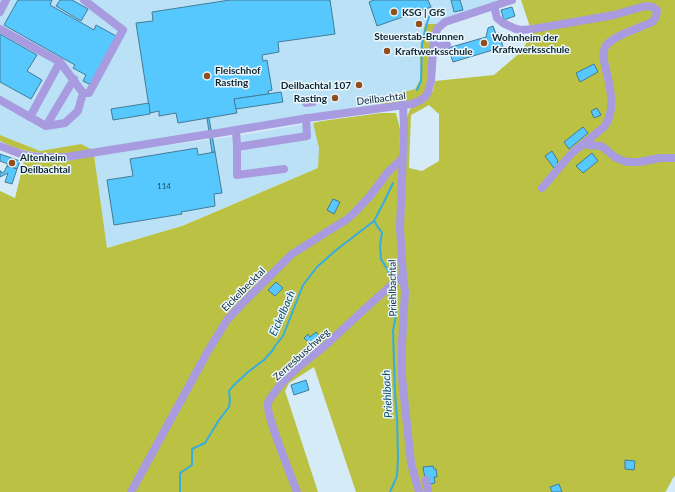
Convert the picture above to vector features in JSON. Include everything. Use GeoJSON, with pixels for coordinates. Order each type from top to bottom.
{"type":"FeatureCollection","features":[{"type":"Feature","properties":{"kind":"street"},"geometry":{"type":"LineString","coordinates":[[0,12],[6,0]]}},
{"type":"Feature","properties":{"kind":"street"},"geometry":{"type":"LineString","coordinates":[[83,93],[89,93],[123,30],[84,0]]}},
{"type":"Feature","properties":{"kind":"street","name":"Deilbachtal"},"geometry":{"type":"LineString","coordinates":[[0,146],[20,154],[40,157],[60,157],[306,118],[412,104],[426,96],[428,92],[431,81],[435,33],[438,28],[443,23],[512,0]]}},
{"type":"Feature","properties":{"kind":"street"},"geometry":{"type":"LineString","coordinates":[[494,6],[497,18],[500,21],[512,28],[521,30],[614,15],[645,6],[652,7],[657,10],[656,17],[652,22],[614,39],[606,46],[603,56],[610,87],[610,113],[608,120],[604,127],[566,159],[542,188]]}},
{"type":"Feature","properties":{"kind":"street"},"geometry":{"type":"LineString","coordinates":[[0,29],[60,62],[83,93],[78,111],[65,123],[46,126],[0,100]]}},
{"type":"Feature","properties":{"kind":"street"},"geometry":{"type":"LineString","coordinates":[[433,47],[447,45]]}},
{"type":"Feature","properties":{"kind":"street"},"geometry":{"type":"LineString","coordinates":[[30,118],[60,62]]}},
{"type":"Feature","properties":{"kind":"street"},"geometry":{"type":"LineString","coordinates":[[46,126],[74,79]]}},
{"type":"Feature","properties":{"kind":"street","name":"Priehlbachtal"},"geometry":{"type":"LineString","coordinates":[[402,105],[404,128],[400,228],[405,292],[402,377],[410,463],[419,492]]}},
{"type":"Feature","properties":{"kind":"street"},"geometry":{"type":"LineString","coordinates":[[237,147],[307,136],[306,118]]}},
{"type":"Feature","properties":{"kind":"street"},"geometry":{"type":"LineString","coordinates":[[236,130],[237,175],[284,168]]}},
{"type":"Feature","properties":{"kind":"street"},"geometry":{"type":"LineString","coordinates":[[589,140],[588,145],[603,147],[621,161],[638,162],[660,158],[675,158]]}},
{"type":"Feature","properties":{"kind":"street","name":"Eickelbecktal"},"geometry":{"type":"LineString","coordinates":[[131,492],[208,351],[227,320],[292,254],[353,214],[370,196],[388,172],[402,159]]}},
{"type":"Feature","properties":{"kind":"street","name":"Zerresbuschweg"},"geometry":{"type":"LineString","coordinates":[[297,492],[275,432],[268,403],[287,377],[329,342],[403,275]]}},
{"type":"Feature","properties":{"kind":"street"},"geometry":{"type":"LineString","coordinates":[[426,480],[428,492]]}},
{"type":"Feature","properties":{"kind":"shaded area"},"geometry":{"type":"Polygon","coordinates":[[[0,0],[512,0],[440,24],[425,24],[421,42],[421,78],[415,89],[382,98],[381,106],[361,107],[243,125],[93,150],[81,144],[40,151],[0,135],[0,0]]]}},
{"type":"Feature","properties":{"kind":"shaded area"},"geometry":{"type":"Polygon","coordinates":[[[313,123],[319,148],[318,168],[181,226],[107,248],[94,155],[237,136],[313,123]]]}},
{"type":"Feature","properties":{"kind":"green space"},"geometry":{"type":"Polygon","coordinates":[[[521,0],[675,0],[675,476],[665,492],[356,492],[314,367],[289,383],[285,391],[318,492],[0,492],[0,191],[15,198],[25,157],[40,160],[67,161],[94,155],[107,248],[182,226],[318,168],[319,148],[313,123],[381,113],[396,113],[400,129],[399,158],[406,120],[410,109],[427,98],[433,91],[435,81],[494,75],[522,51],[533,29],[530,27],[521,0]],[[429,105],[411,115],[409,168],[422,171],[439,161],[439,114],[429,105]]]}},
{"type":"Feature","properties":{"kind":"green space"},"geometry":{"type":"Polygon","coordinates":[[[425,24],[440,24],[429,86],[418,101],[381,106],[380,102],[382,98],[415,89],[421,78],[421,42],[425,24]]]}},
{"type":"Feature","properties":{"kind":"green space"},"geometry":{"type":"Polygon","coordinates":[[[0,135],[40,151],[81,144],[93,150],[58,153],[32,152],[0,141],[0,135]]]}},
{"type":"Feature","properties":{"kind":"building"},"geometry":{"type":"Polygon","coordinates":[[[18,0],[52,0],[50,5],[94,30],[96,25],[118,37],[91,85],[83,81],[86,75],[73,68],[75,65],[4,25],[18,0]]]}},
{"type":"Feature","properties":{"kind":"building"},"geometry":{"type":"Polygon","coordinates":[[[60,0],[72,0],[88,9],[81,21],[56,6],[60,0]]]}},
{"type":"Feature","properties":{"kind":"building","name":"Fleischhof Rasting"},"geometry":{"type":"Polygon","coordinates":[[[230,0],[330,0],[335,34],[278,42],[279,52],[262,55],[263,61],[267,60],[272,90],[268,91],[269,94],[234,99],[237,113],[178,123],[176,113],[159,116],[159,111],[150,113],[136,23],[153,21],[152,12],[230,0]]]}},
{"type":"Feature","properties":{"kind":"building","name":"KSG | GfS"},"geometry":{"type":"Polygon","coordinates":[[[374,0],[428,0],[431,7],[377,26],[369,2],[374,0]]]}},
{"type":"Feature","properties":{"kind":"building"},"geometry":{"type":"Polygon","coordinates":[[[451,0],[460,0],[463,10],[454,12],[451,0]]]}},
{"type":"Feature","properties":{"kind":"building"},"geometry":{"type":"Polygon","coordinates":[[[512,7],[515,16],[504,20],[501,10],[512,7]]]}},
{"type":"Feature","properties":{"kind":"building","name":"Wohnheim der Kraftwerksschule"},"geometry":{"type":"Polygon","coordinates":[[[493,26],[496,34],[499,33],[503,47],[453,62],[448,48],[486,37],[488,28],[493,26]]]}},
{"type":"Feature","properties":{"kind":"building"},"geometry":{"type":"Polygon","coordinates":[[[0,34],[37,55],[27,71],[42,80],[31,99],[0,82],[0,34]]]}},
{"type":"Feature","properties":{"kind":"building"},"geometry":{"type":"Polygon","coordinates":[[[594,64],[598,72],[580,82],[576,73],[594,64]]]}},
{"type":"Feature","properties":{"kind":"building"},"geometry":{"type":"Polygon","coordinates":[[[281,92],[283,102],[236,109],[234,99],[281,92]]]}},
{"type":"Feature","properties":{"kind":"building"},"geometry":{"type":"Polygon","coordinates":[[[149,103],[150,114],[113,120],[111,109],[149,103]]]}},
{"type":"Feature","properties":{"kind":"building"},"geometry":{"type":"Polygon","coordinates":[[[597,108],[601,115],[594,118],[591,111],[597,108]]]}},
{"type":"Feature","properties":{"kind":"building"},"geometry":{"type":"Polygon","coordinates":[[[207,118],[209,118],[215,152],[212,152],[207,118]]]}},
{"type":"Feature","properties":{"kind":"building"},"geometry":{"type":"Polygon","coordinates":[[[583,127],[588,133],[569,149],[564,142],[583,127]]]}},
{"type":"Feature","properties":{"kind":"building"},"geometry":{"type":"Polygon","coordinates":[[[197,148],[198,155],[215,152],[222,193],[214,194],[215,206],[181,212],[182,214],[114,225],[107,180],[133,176],[130,159],[197,148]]]}},
{"type":"Feature","properties":{"kind":"building"},"geometry":{"type":"Polygon","coordinates":[[[552,151],[559,165],[554,168],[545,156],[552,151]]]}},
{"type":"Feature","properties":{"kind":"building"},"geometry":{"type":"Polygon","coordinates":[[[592,153],[598,161],[583,173],[576,166],[592,153]]]}},
{"type":"Feature","properties":{"kind":"building","name":"Altenheim Deilbachtal"},"geometry":{"type":"Polygon","coordinates":[[[0,154],[20,161],[17,169],[7,166],[8,164],[0,161],[0,154]]]}},
{"type":"Feature","properties":{"kind":"building"},"geometry":{"type":"Polygon","coordinates":[[[7,166],[17,169],[12,184],[5,182],[8,173],[0,177],[0,171],[2,173],[4,172],[7,166]]]}},
{"type":"Feature","properties":{"kind":"building"},"geometry":{"type":"Polygon","coordinates":[[[333,199],[340,202],[334,214],[327,210],[333,199]]]}},
{"type":"Feature","properties":{"kind":"building"},"geometry":{"type":"Polygon","coordinates":[[[276,282],[283,288],[275,296],[268,290],[276,282]]]}},
{"type":"Feature","properties":{"kind":"building"},"geometry":{"type":"Polygon","coordinates":[[[316,332],[321,339],[313,347],[304,338],[308,334],[310,337],[316,332]]]}},
{"type":"Feature","properties":{"kind":"building"},"geometry":{"type":"Polygon","coordinates":[[[306,380],[309,390],[294,395],[291,385],[306,380]]]}},
{"type":"Feature","properties":{"kind":"building"},"geometry":{"type":"Polygon","coordinates":[[[625,460],[635,461],[634,470],[625,469],[625,460]]]}},
{"type":"Feature","properties":{"kind":"building"},"geometry":{"type":"Polygon","coordinates":[[[433,466],[434,469],[436,469],[437,477],[434,477],[435,483],[429,484],[425,479],[423,467],[433,466]]]}},
{"type":"Feature","properties":{"kind":"building"},"geometry":{"type":"Polygon","coordinates":[[[559,484],[562,492],[552,492],[550,487],[559,484]]]}},
{"type":"Feature","properties":{"kind":"waterway","name":"Priehlbach"},"geometry":{"type":"LineString","coordinates":[[417,90],[421,81],[422,44],[432,8]]}},
{"type":"Feature","properties":{"kind":"waterway","name":"Eickelbach"},"geometry":{"type":"LineString","coordinates":[[180,492],[180,473],[192,465],[192,449],[205,443],[229,407],[229,391],[273,350],[283,336],[303,285],[317,267],[374,221],[393,183]]}},
{"type":"Feature","properties":{"kind":"waterway","name":"Priehlbach"},"geometry":{"type":"LineString","coordinates":[[374,221],[382,233],[380,245],[381,259],[389,272]]}},
{"type":"Feature","properties":{"kind":"waterway","name":"Priehlbach"},"geometry":{"type":"LineString","coordinates":[[390,492],[397,476],[398,457],[393,331],[396,315],[397,294]]}},
{"type":"Feature","properties":{"kind":"place","name":"KSG | GfS"},"geometry":{"type":"Point","coordinates":[394,12]}},
{"type":"Feature","properties":{"kind":"place","name":"Steuerstab-Brunnen"},"geometry":{"type":"Point","coordinates":[419,24]}},
{"type":"Feature","properties":{"kind":"place","name":"Wohnheim der Kraftwerksschule"},"geometry":{"type":"Point","coordinates":[484,43]}},
{"type":"Feature","properties":{"kind":"place","name":"Kraftwerksschule"},"geometry":{"type":"Point","coordinates":[387,51]}},
{"type":"Feature","properties":{"kind":"place","name":"Fleischhof Rasting"},"geometry":{"type":"Point","coordinates":[207,76]}},
{"type":"Feature","properties":{"kind":"place","name":"Deilbachtal 107"},"geometry":{"type":"Point","coordinates":[359,85]}},
{"type":"Feature","properties":{"kind":"place","name":"Rasting"},"geometry":{"type":"Point","coordinates":[335,98]}},
{"type":"Feature","properties":{"kind":"place","name":"Altenheim Deilbachtal"},"geometry":{"type":"Point","coordinates":[12,163]}}]}
